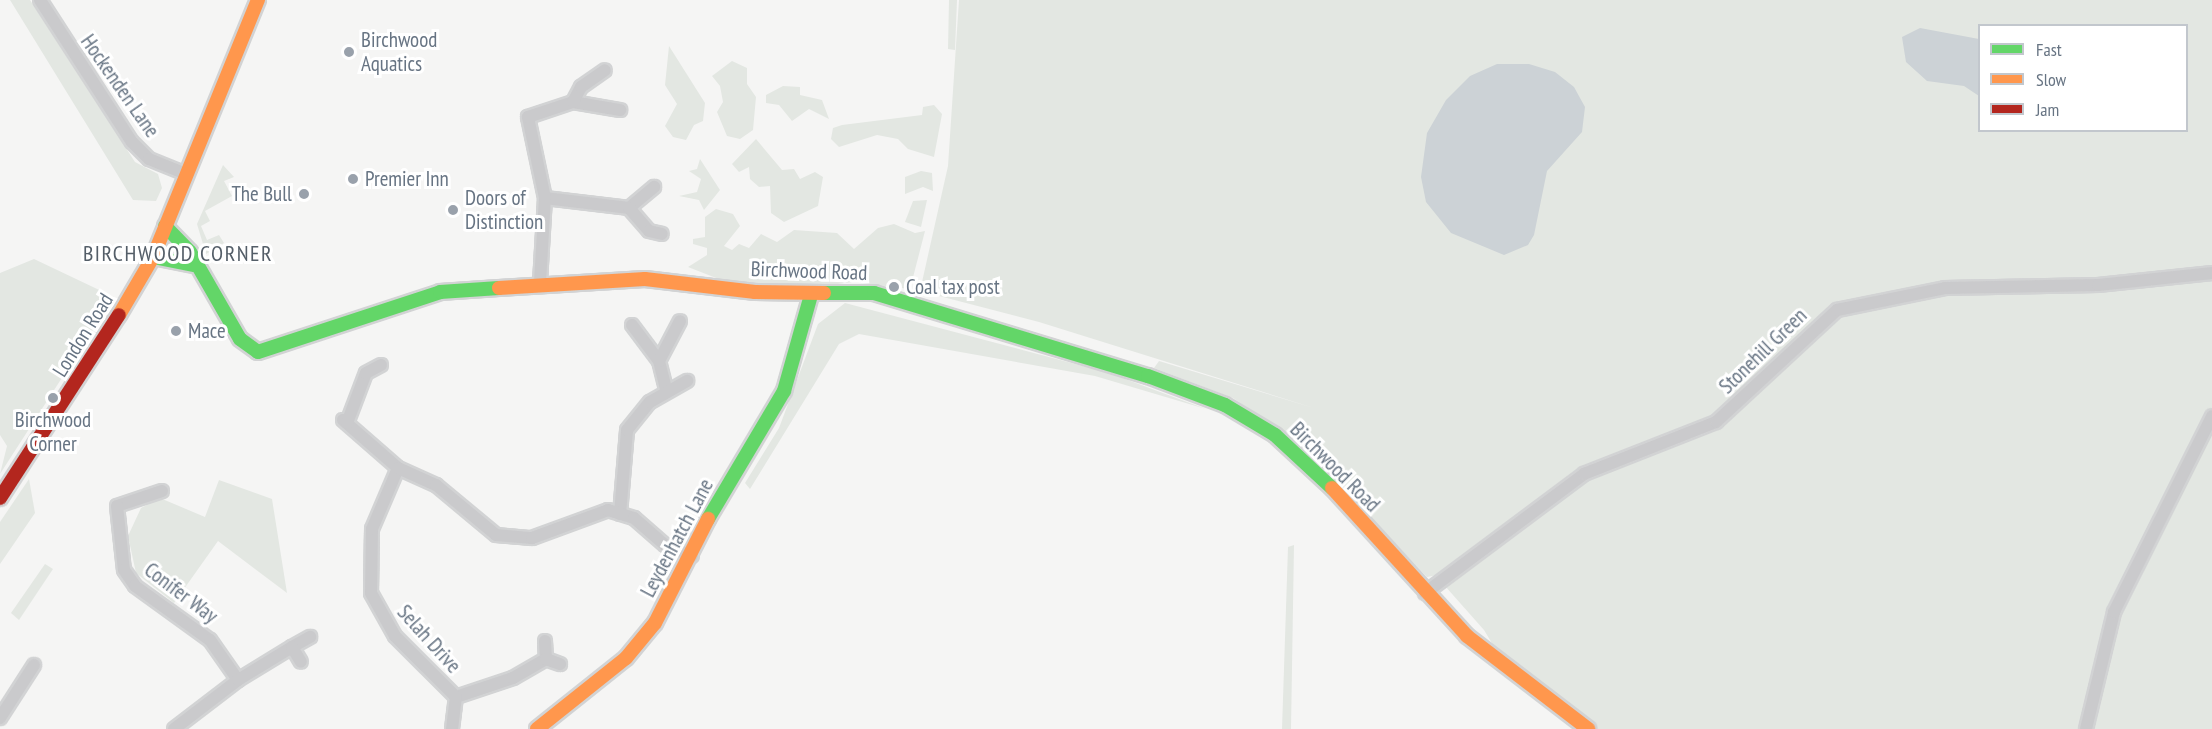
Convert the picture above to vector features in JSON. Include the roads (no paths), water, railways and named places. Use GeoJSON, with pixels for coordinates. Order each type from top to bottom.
{"type":"FeatureCollection","features":[{"type":"Feature","properties":{"kind":"street","name":"Hockenden Lane"},"geometry":{"type":"LineString","coordinates":[[39,0],[132,142],[148,159],[186,174]]}},
{"type":"Feature","properties":{"kind":"street","name":"London Road"},"geometry":{"type":"LineString","coordinates":[[0,498],[100,350],[153,257],[258,0]]}},
{"type":"Feature","properties":{"kind":"street"},"geometry":{"type":"LineString","coordinates":[[573,102],[581,87],[605,70]]}},
{"type":"Feature","properties":{"kind":"street"},"geometry":{"type":"LineString","coordinates":[[540,282],[544,198],[528,117],[573,102],[620,110]]}},
{"type":"Feature","properties":{"kind":"street"},"geometry":{"type":"LineString","coordinates":[[629,208],[654,187]]}},
{"type":"Feature","properties":{"kind":"street"},"geometry":{"type":"LineString","coordinates":[[544,198],[629,208],[649,231],[662,234]]}},
{"type":"Feature","properties":{"kind":"street","name":"Birchwood Road"},"geometry":{"type":"LineString","coordinates":[[165,226],[175,232],[240,339],[258,352],[421,296],[540,282],[645,279],[812,295],[874,293],[909,302],[1225,405],[1301,458],[1425,593],[1510,675],[1588,729]]}},
{"type":"Feature","properties":{"kind":"street"},"geometry":{"type":"LineString","coordinates":[[153,257],[194,265]]}},
{"type":"Feature","properties":{"kind":"street","name":"Stonehill Green"},"geometry":{"type":"LineString","coordinates":[[1425,593],[1584,474],[1716,422],[1836,310],[1946,288],[2098,285],[2212,273]]}},
{"type":"Feature","properties":{"kind":"street","name":"Leydenhatch Lane"},"geometry":{"type":"LineString","coordinates":[[537,729],[626,658],[655,623],[784,391],[812,295]]}},
{"type":"Feature","properties":{"kind":"street"},"geometry":{"type":"LineString","coordinates":[[659,361],[680,321]]}},
{"type":"Feature","properties":{"kind":"street"},"geometry":{"type":"LineString","coordinates":[[632,325],[659,361],[666,389]]}},
{"type":"Feature","properties":{"kind":"street"},"geometry":{"type":"LineString","coordinates":[[381,365],[366,373],[345,422],[399,468],[436,485],[496,535],[532,538],[594,512],[620,514],[692,556]]}},
{"type":"Feature","properties":{"kind":"street"},"geometry":{"type":"LineString","coordinates":[[620,514],[627,429],[666,389],[687,381]]}},
{"type":"Feature","properties":{"kind":"street"},"geometry":{"type":"LineString","coordinates":[[2086,729],[2114,612],[2212,416]]}},
{"type":"Feature","properties":{"kind":"street","name":"Selah Drive"},"geometry":{"type":"LineString","coordinates":[[399,468],[372,530],[371,593],[395,636],[456,697]]}},
{"type":"Feature","properties":{"kind":"street","name":"Conifer Way"},"geometry":{"type":"LineString","coordinates":[[162,491],[117,506],[123,570],[135,586],[210,640],[238,680]]}},
{"type":"Feature","properties":{"kind":"street"},"geometry":{"type":"LineString","coordinates":[[174,729],[238,680],[310,637]]}},
{"type":"Feature","properties":{"kind":"street"},"geometry":{"type":"LineString","coordinates":[[545,640],[546,659],[560,664]]}},
{"type":"Feature","properties":{"kind":"street"},"geometry":{"type":"LineString","coordinates":[[292,647],[302,662]]}},
{"type":"Feature","properties":{"kind":"street","name":"Selah Drive"},"geometry":{"type":"LineString","coordinates":[[456,697],[513,678],[546,659]]}},
{"type":"Feature","properties":{"kind":"street"},"geometry":{"type":"LineString","coordinates":[[0,718],[34,666]]}},
{"type":"Feature","properties":{"kind":"street","name":"Selah Drive"},"geometry":{"type":"LineString","coordinates":[[452,729],[456,697]]}},
{"type":"Feature","properties":{"kind":"place","name":"Birchwood Aquatics"},"geometry":{"type":"Point","coordinates":[349,52]}},
{"type":"Feature","properties":{"kind":"place","name":"Premier Inn"},"geometry":{"type":"Point","coordinates":[353,179]}},
{"type":"Feature","properties":{"kind":"place","name":"The Bull"},"geometry":{"type":"Point","coordinates":[304,194]}},
{"type":"Feature","properties":{"kind":"place","name":"Doors of Distinction"},"geometry":{"type":"Point","coordinates":[453,210]}},
{"type":"Feature","properties":{"kind":"place","name":"Coal tax post"},"geometry":{"type":"Point","coordinates":[894,287]}},
{"type":"Feature","properties":{"kind":"place","name":"Mace"},"geometry":{"type":"Point","coordinates":[176,331]}},
{"type":"Feature","properties":{"kind":"place","name":"Birchwood Corner"},"geometry":{"type":"Point","coordinates":[53,398]}},
{"type":"Feature","properties":{"kind":"district","name":"BIRCHWOOD CORNER"},"geometry":{"type":"Point","coordinates":[178,254]}}]}
